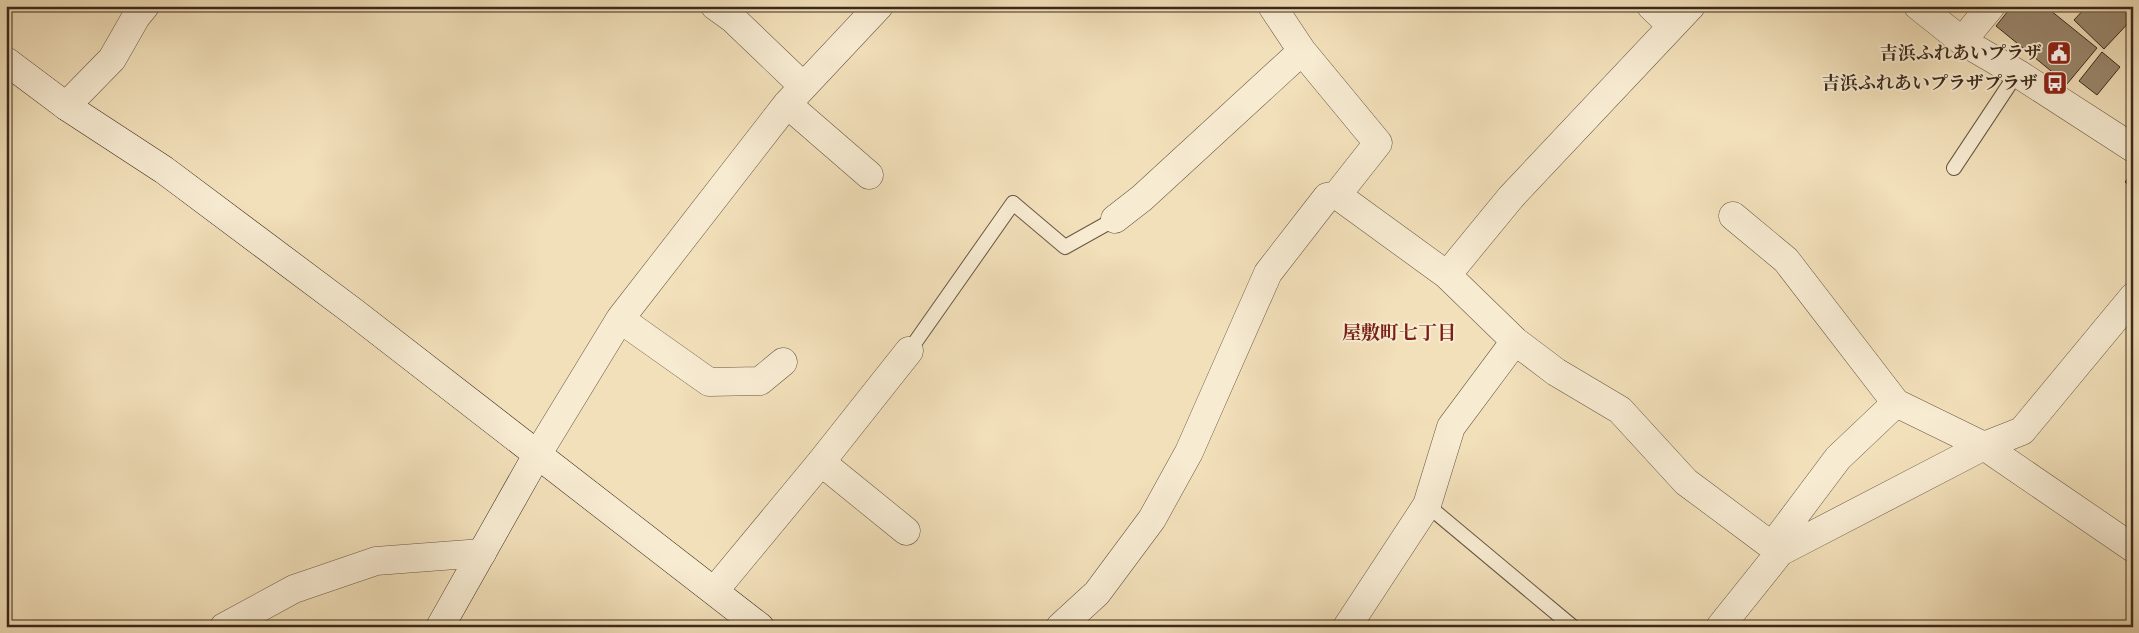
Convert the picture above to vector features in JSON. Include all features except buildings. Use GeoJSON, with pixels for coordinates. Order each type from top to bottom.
{"type":"FeatureCollection","features":[{"type":"Feature","properties":{"kind":"street"},"geometry":{"type":"LineString","coordinates":[[66,106],[112,59],[136,16],[145,6]]}},
{"type":"Feature","properties":{"kind":"street"},"geometry":{"type":"LineString","coordinates":[[715,6],[733,19],[795,95],[869,175]]}},
{"type":"Feature","properties":{"kind":"street"},"geometry":{"type":"LineString","coordinates":[[440,627],[538,455],[620,319],[795,95],[879,6]]}},
{"type":"Feature","properties":{"kind":"street"},"geometry":{"type":"LineString","coordinates":[[1060,627],[1097,593],[1152,519],[1189,452],[1268,273],[1327,197],[1337,195],[1378,142],[1302,51],[1272,6]]}},
{"type":"Feature","properties":{"kind":"street"},"geometry":{"type":"LineString","coordinates":[[1651,6],[1672,26]]}},
{"type":"Feature","properties":{"kind":"street"},"geometry":{"type":"LineString","coordinates":[[1446,276],[1511,197],[1691,6]]}},
{"type":"Feature","properties":{"kind":"street"},"geometry":{"type":"LineString","coordinates":[[1918,6],[1962,41],[2017,73],[2133,148]]}},
{"type":"Feature","properties":{"kind":"street"},"geometry":{"type":"LineString","coordinates":[[1962,41],[1992,6]]}},
{"type":"Feature","properties":{"kind":"street"},"geometry":{"type":"LineString","coordinates":[[1115,219],[1142,198],[1302,51]]}},
{"type":"Feature","properties":{"kind":"street"},"geometry":{"type":"LineString","coordinates":[[6,61],[66,106],[172,176],[355,313],[715,590],[760,627]]}},
{"type":"Feature","properties":{"kind":"street"},"geometry":{"type":"LineString","coordinates":[[1337,195],[1446,276],[1515,341],[1556,372],[1620,410],[1686,482],[1776,549]]}},
{"type":"Feature","properties":{"kind":"street"},"geometry":{"type":"LineString","coordinates":[[1733,216],[1786,260],[1896,402],[1984,446],[2133,548]]}},
{"type":"Feature","properties":{"kind":"street"},"geometry":{"type":"LineString","coordinates":[[1776,549],[1984,446],[2022,431],[2133,297]]}},
{"type":"Feature","properties":{"kind":"street"},"geometry":{"type":"LineString","coordinates":[[620,319],[709,382],[760,381],[783,362]]}},
{"type":"Feature","properties":{"kind":"street"},"geometry":{"type":"LineString","coordinates":[[1347,627],[1426,505],[1451,426],[1515,341]]}},
{"type":"Feature","properties":{"kind":"street"},"geometry":{"type":"LineString","coordinates":[[715,590],[821,462],[909,351]]}},
{"type":"Feature","properties":{"kind":"street"},"geometry":{"type":"LineString","coordinates":[[1720,627],[1838,458],[1896,402]]}},
{"type":"Feature","properties":{"kind":"street"},"geometry":{"type":"LineString","coordinates":[[821,462],[906,532]]}},
{"type":"Feature","properties":{"kind":"street"},"geometry":{"type":"LineString","coordinates":[[224,627],[294,590],[376,561],[482,553]]}},
{"type":"Feature","properties":{"kind":"lane"},"geometry":{"type":"LineString","coordinates":[[1954,168],[2017,73]]}},
{"type":"Feature","properties":{"kind":"lane"},"geometry":{"type":"LineString","coordinates":[[909,351],[1013,203],[1065,248],[1115,219]]}},
{"type":"Feature","properties":{"kind":"lane"},"geometry":{"type":"LineString","coordinates":[[1426,505],[1573,627]]}},
{"type":"Feature","properties":{"kind":"place","name":"吉浜ふれあいプラザ"},"geometry":{"type":"Point","coordinates":[2059,53]}},
{"type":"Feature","properties":{"kind":"place","name":"吉浜ふれあいプラザプラザ"},"geometry":{"type":"Point","coordinates":[2055,83]}},
{"type":"Feature","properties":{"kind":"district","name":"屋敷町七丁目"},"geometry":{"type":"Point","coordinates":[1399,332]}}]}
